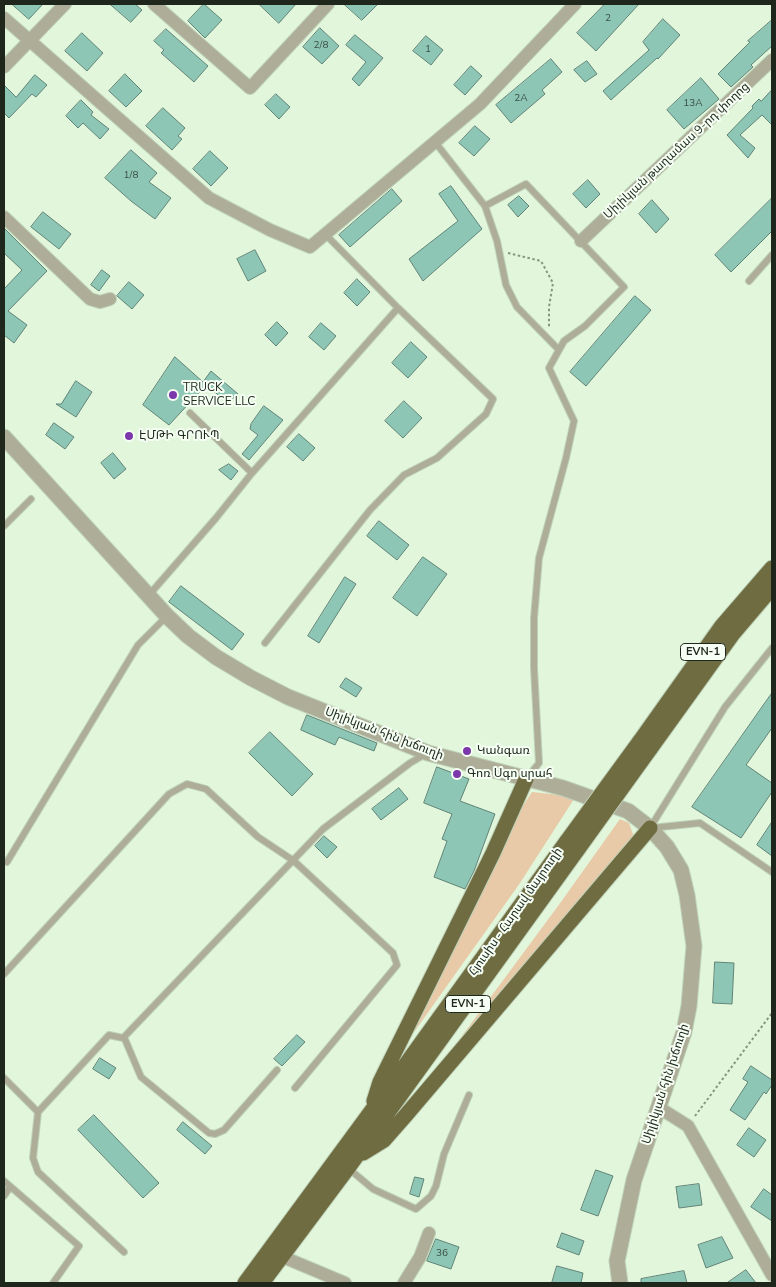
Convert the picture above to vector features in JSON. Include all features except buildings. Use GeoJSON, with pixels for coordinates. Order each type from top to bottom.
{"type":"FeatureCollection","features":[{"type":"Feature","properties":{"kind":"highway","name":"Հյուսիս - Հարավ մայրուղի"},"geometry":{"type":"LineString","coordinates":[[262,1283],[352,1163],[573,845],[645,745],[721,627],[772,568]]}},
{"type":"Feature","properties":{"kind":"highway","name":"Հյուսիս - Հարավ մայրուղի"},"geometry":{"type":"LineString","coordinates":[[658,726],[772,588]]}},
{"type":"Feature","properties":{"kind":"highway"},"geometry":{"type":"LineString","coordinates":[[371,1113],[380,1082],[489,861],[526,779]]}},
{"type":"Feature","properties":{"kind":"highway"},"geometry":{"type":"LineString","coordinates":[[352,1163],[390,1134],[650,828]]}},
{"type":"Feature","properties":{"kind":"highway","name":"Հյուսիս - Հարավ մայրուղի"},"geometry":{"type":"LineString","coordinates":[[245,1283],[573,845]]}},
{"type":"Feature","properties":{"kind":"street"},"geometry":{"type":"LineString","coordinates":[[4,67],[65,4]]}},
{"type":"Feature","properties":{"kind":"street"},"geometry":{"type":"LineString","coordinates":[[154,4],[250,88],[324,5]]}},
{"type":"Feature","properties":{"kind":"street"},"geometry":{"type":"LineString","coordinates":[[4,18],[209,198],[270,230],[310,247],[480,104],[576,4]]}},
{"type":"Feature","properties":{"kind":"street","name":"Սիլիկյան թաղամաս 9-րդ փողոց"},"geometry":{"type":"LineString","coordinates":[[581,241],[772,60]]}},
{"type":"Feature","properties":{"kind":"street"},"geometry":{"type":"LineString","coordinates":[[4,217],[90,299],[100,302],[110,298]]}},
{"type":"Feature","properties":{"kind":"street","name":"Սիլիկյան հին խճուղի"},"geometry":{"type":"LineString","coordinates":[[4,437],[167,616],[188,636],[216,657],[288,697],[428,753],[583,794],[628,811],[650,828],[667,847],[680,870],[687,895],[694,946],[690,1006],[684,1032],[634,1180],[618,1252],[617,1261],[620,1283]]}},
{"type":"Feature","properties":{"kind":"street"},"geometry":{"type":"LineString","coordinates":[[658,1107],[688,1126],[772,1275]]}},
{"type":"Feature","properties":{"kind":"street"},"geometry":{"type":"LineString","coordinates":[[404,1283],[420,1257],[429,1233]]}},
{"type":"Feature","properties":{"kind":"street"},"geometry":{"type":"LineString","coordinates":[[283,1257],[345,1283]]}},
{"type":"Feature","properties":{"kind":"lane"},"geometry":{"type":"LineString","coordinates":[[435,142],[485,206],[497,241],[506,286],[516,307],[559,350]]}},
{"type":"Feature","properties":{"kind":"lane"},"geometry":{"type":"LineString","coordinates":[[485,206],[526,184],[624,287],[585,326],[564,341],[549,368],[574,421],[539,558],[534,618],[534,668],[539,763],[526,779]]}},
{"type":"Feature","properties":{"kind":"lane"},"geometry":{"type":"LineString","coordinates":[[265,643],[370,510],[404,475],[437,458],[486,414],[493,399],[398,308],[325,234]]}},
{"type":"Feature","properties":{"kind":"lane"},"geometry":{"type":"LineString","coordinates":[[749,281],[772,255]]}},
{"type":"Feature","properties":{"kind":"lane"},"geometry":{"type":"LineString","coordinates":[[148,596],[216,518],[252,473],[398,308]]}},
{"type":"Feature","properties":{"kind":"lane"},"geometry":{"type":"LineString","coordinates":[[190,413],[252,473]]}},
{"type":"Feature","properties":{"kind":"lane"},"geometry":{"type":"LineString","coordinates":[[4,526],[31,499]]}},
{"type":"Feature","properties":{"kind":"lane"},"geometry":{"type":"LineString","coordinates":[[7,862],[138,645],[167,616]]}},
{"type":"Feature","properties":{"kind":"lane"},"geometry":{"type":"LineString","coordinates":[[650,828],[725,707],[772,648]]}},
{"type":"Feature","properties":{"kind":"lane"},"geometry":{"type":"LineString","coordinates":[[124,1252],[38,1172],[33,1158],[38,1112],[109,1035],[123,1038],[323,830],[410,762],[428,753]]}},
{"type":"Feature","properties":{"kind":"lane"},"geometry":{"type":"LineString","coordinates":[[4,974],[169,794],[187,784],[206,789],[258,838],[294,861],[393,953],[398,965],[295,1088]]}},
{"type":"Feature","properties":{"kind":"lane"},"geometry":{"type":"LineString","coordinates":[[650,828],[700,823],[772,872]]}},
{"type":"Feature","properties":{"kind":"lane"},"geometry":{"type":"LineString","coordinates":[[124,1037],[142,1078],[208,1133],[215,1134],[224,1130],[277,1070]]}},
{"type":"Feature","properties":{"kind":"lane"},"geometry":{"type":"LineString","coordinates":[[4,1078],[38,1112]]}},
{"type":"Feature","properties":{"kind":"lane"},"geometry":{"type":"LineString","coordinates":[[352,1163],[373,1189],[416,1209],[431,1196],[436,1186],[444,1154],[469,1095]]}},
{"type":"Feature","properties":{"kind":"lane"},"geometry":{"type":"LineString","coordinates":[[4,1181],[79,1246],[53,1283]]}},
{"type":"Feature","properties":{"kind":"lane"},"geometry":{"type":"LineString","coordinates":[[4,1196],[10,1187]]}},
{"type":"Feature","properties":{"kind":"path"},"geometry":{"type":"LineString","coordinates":[[500,254],[507,253],[541,261],[553,283],[549,307],[548,339]]}},
{"type":"Feature","properties":{"kind":"path"},"geometry":{"type":"LineString","coordinates":[[688,1126],[772,1013]]}},
{"type":"Feature","properties":{"kind":"shaded area"},"geometry":{"type":"Polygon","coordinates":[[[532,792],[560,795],[574,799],[520,883],[407,1042],[519,812],[532,792]]]}},
{"type":"Feature","properties":{"kind":"shaded area"},"geometry":{"type":"Polygon","coordinates":[[[620,819],[629,823],[634,837],[430,1079],[561,902],[620,819]]]}},
{"type":"Feature","properties":{"kind":"place","name":"TRUCK SERVICE LLC"},"geometry":{"type":"Point","coordinates":[173,395]}},
{"type":"Feature","properties":{"kind":"place","name":"ԷՄԹԻ ԳՐՈՒՊ"},"geometry":{"type":"Point","coordinates":[129,436]}},
{"type":"Feature","properties":{"kind":"place","name":"Կանգառ"},"geometry":{"type":"Point","coordinates":[467,751]}},
{"type":"Feature","properties":{"kind":"place","name":"Գոռ Սգո սրահ"},"geometry":{"type":"Point","coordinates":[457,774]}}]}
